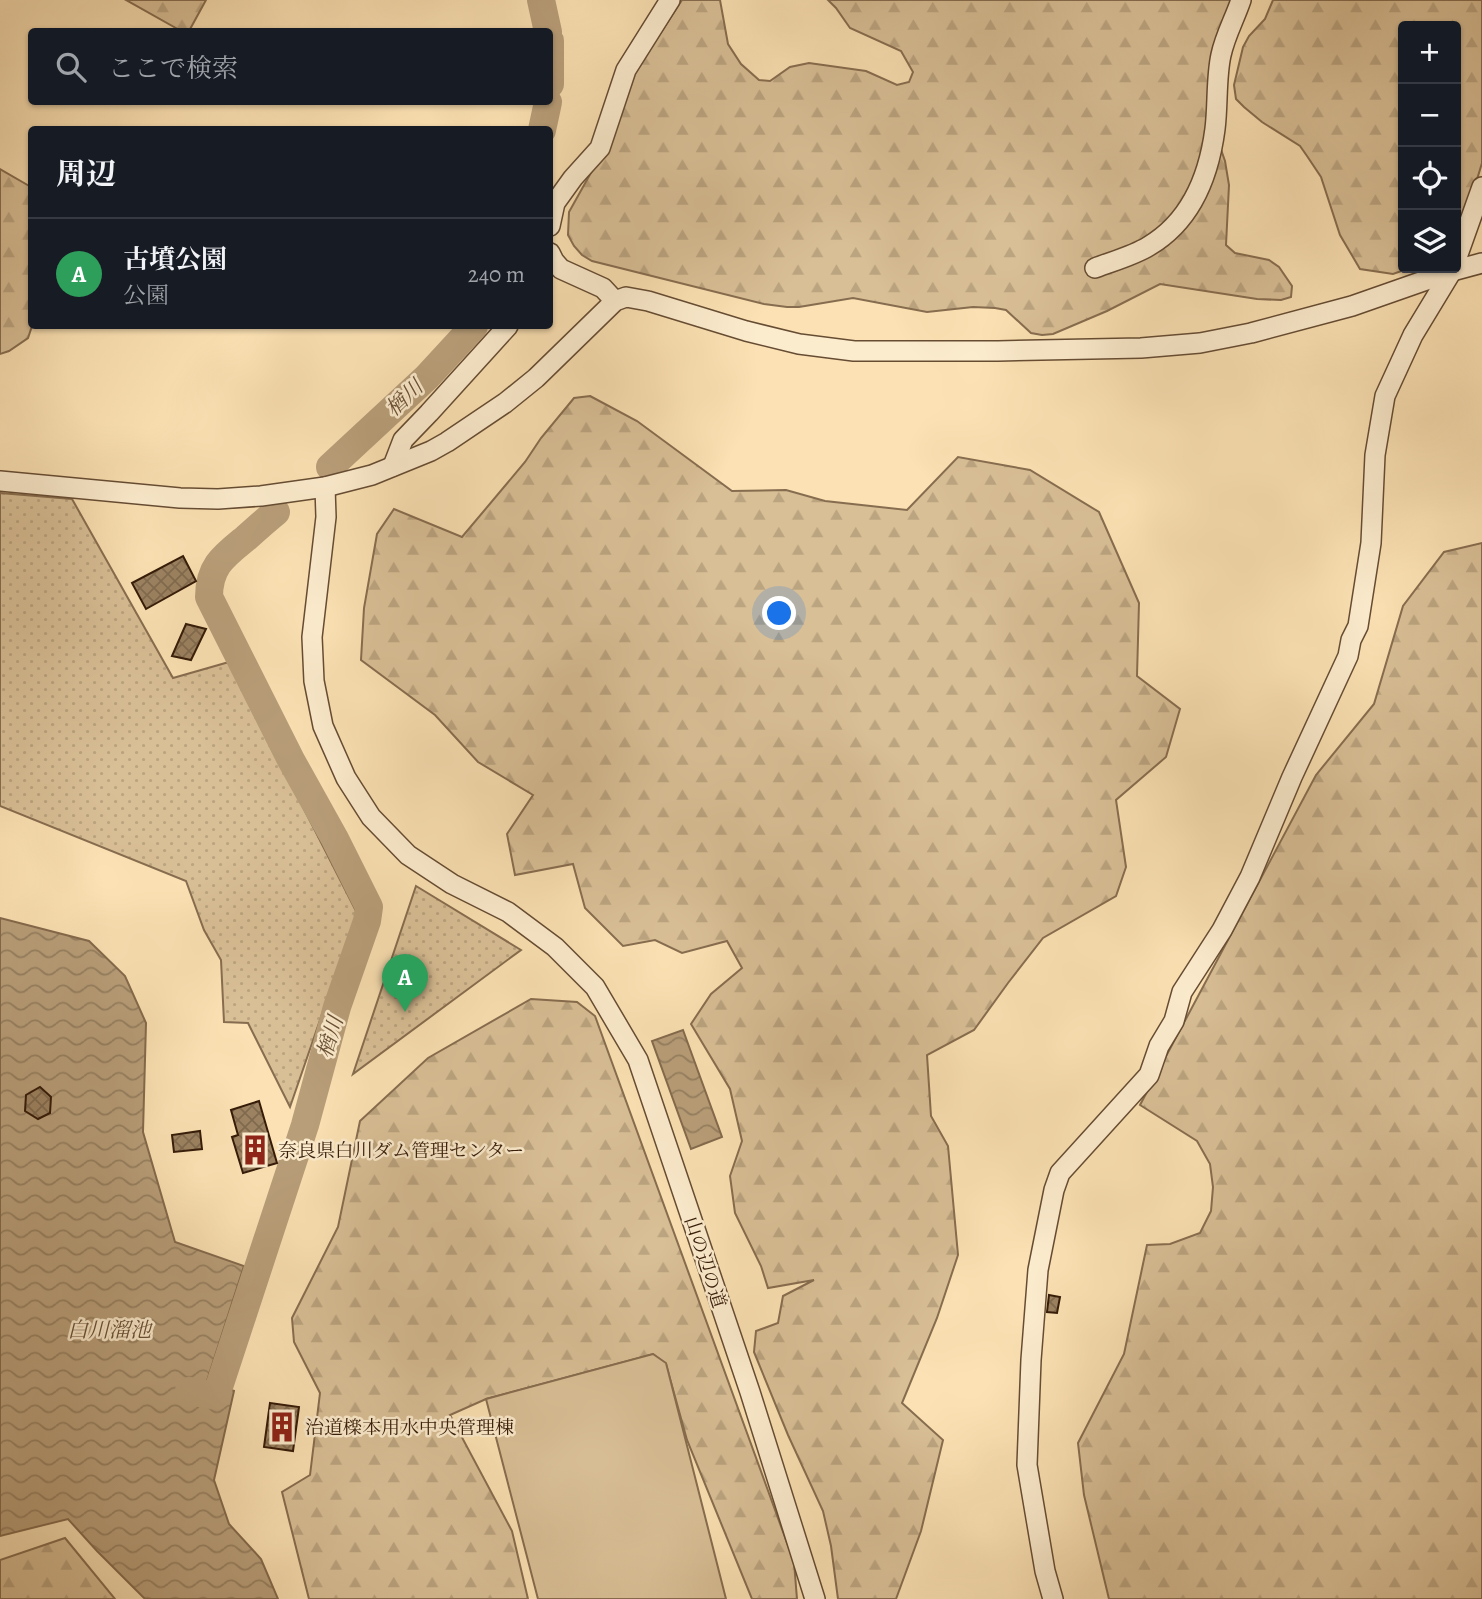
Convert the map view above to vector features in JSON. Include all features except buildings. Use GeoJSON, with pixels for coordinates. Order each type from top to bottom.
{"type":"FeatureCollection","features":[{"type":"Feature","properties":{"kind":"street"},"geometry":{"type":"LineString","coordinates":[[553,212],[555,203],[573,178],[600,148],[626,70],[670,0]]}},
{"type":"Feature","properties":{"kind":"street"},"geometry":{"type":"LineString","coordinates":[[1095,268],[1149,246],[1184,215],[1200,187],[1207,169],[1215,130],[1221,55],[1241,0]]}},
{"type":"Feature","properties":{"kind":"street"},"geometry":{"type":"LineString","coordinates":[[1461,246],[1482,187]]}},
{"type":"Feature","properties":{"kind":"street"},"geometry":{"type":"LineString","coordinates":[[1461,265],[1482,263]]}},
{"type":"Feature","properties":{"kind":"street"},"geometry":{"type":"LineString","coordinates":[[0,481],[180,498],[218,499],[325,487],[372,475],[447,442],[505,403],[536,378],[615,300],[626,297],[799,344],[854,351],[1141,348],[1200,343],[1251,333],[1352,306],[1436,273]]}},
{"type":"Feature","properties":{"kind":"street"},"geometry":{"type":"LineString","coordinates":[[1053,1599],[1045,1572],[1027,1465],[1038,1270],[1054,1190],[1060,1173],[1149,1076],[1159,1046],[1174,1021],[1182,992],[1222,930],[1250,877],[1292,777],[1348,656],[1351,640],[1358,626],[1371,543],[1375,455],[1385,396],[1413,335],[1450,273]]}},
{"type":"Feature","properties":{"kind":"street"},"geometry":{"type":"LineString","coordinates":[[555,276],[603,288],[615,300]]}},
{"type":"Feature","properties":{"kind":"street"},"geometry":{"type":"LineString","coordinates":[[393,466],[403,440],[505,329]]}},
{"type":"Feature","properties":{"kind":"street","name":"山の辺の道"},"geometry":{"type":"LineString","coordinates":[[325,487],[326,517],[312,637],[314,681],[324,726],[346,778],[371,817],[408,855],[452,884],[508,912],[555,947],[595,987],[638,1060],[750,1392],[815,1599]]}},
{"type":"Feature","properties":{"kind":"green space"},"geometry":{"type":"Polygon","coordinates":[[[126,0],[206,0],[191,28],[176,28],[126,0]]]}},
{"type":"Feature","properties":{"kind":"green space"},"geometry":{"type":"Polygon","coordinates":[[[682,0],[720,0],[728,44],[741,64],[759,80],[770,81],[790,67],[809,63],[866,71],[897,85],[909,82],[913,72],[901,51],[850,28],[828,0],[1234,0],[1208,112],[1225,161],[1229,185],[1226,245],[1235,253],[1269,260],[1279,267],[1292,286],[1291,297],[1281,300],[1257,299],[1160,284],[1107,311],[1053,334],[1042,335],[1031,333],[1006,310],[995,308],[973,307],[927,312],[853,298],[787,307],[764,304],[592,261],[582,255],[568,235],[569,212],[617,126],[634,73],[682,0]]]}},
{"type":"Feature","properties":{"kind":"green space"},"geometry":{"type":"Polygon","coordinates":[[[1273,0],[1482,0],[1482,163],[1461,226],[1461,21],[1398,21],[1398,272],[1393,274],[1360,269],[1340,235],[1321,177],[1300,146],[1262,122],[1236,99],[1234,85],[1243,47],[1265,19],[1273,0]]]}},
{"type":"Feature","properties":{"kind":"green space"},"geometry":{"type":"Polygon","coordinates":[[[0,169],[28,185],[28,329],[31,329],[28,338],[0,354],[0,169]]]}},
{"type":"Feature","properties":{"kind":"green space"},"geometry":{"type":"Polygon","coordinates":[[[590,396],[637,421],[732,491],[786,490],[825,501],[907,510],[958,457],[1030,470],[1099,512],[1139,603],[1137,676],[1180,709],[1166,757],[1116,800],[1126,867],[1116,896],[1043,938],[974,1030],[927,1055],[931,1116],[948,1146],[958,1255],[937,1318],[902,1403],[943,1440],[921,1531],[896,1599],[838,1599],[823,1511],[754,1352],[756,1331],[778,1323],[783,1296],[814,1280],[768,1288],[761,1266],[735,1213],[730,1176],[742,1141],[730,1089],[691,1024],[711,994],[742,968],[727,941],[682,953],[655,940],[623,946],[585,908],[573,864],[515,875],[507,834],[533,795],[478,762],[435,715],[361,660],[364,608],[377,534],[394,509],[462,537],[574,398],[590,396]]]}},
{"type":"Feature","properties":{"kind":"green space"},"geometry":{"type":"Polygon","coordinates":[[[0,493],[72,499],[173,678],[229,662],[357,913],[290,1107],[248,1023],[224,1022],[221,960],[204,930],[186,881],[0,806],[0,493]]]}},
{"type":"Feature","properties":{"kind":"green space"},"geometry":{"type":"Polygon","coordinates":[[[1482,543],[1482,1599],[1109,1599],[1084,1495],[1078,1443],[1124,1354],[1147,1245],[1170,1244],[1200,1233],[1211,1211],[1213,1187],[1210,1164],[1197,1141],[1140,1105],[1316,775],[1374,704],[1403,606],[1444,552],[1482,543]]]}},
{"type":"Feature","properties":{"kind":"green space"},"geometry":{"type":"Polygon","coordinates":[[[416,886],[521,950],[353,1074],[416,886]]]}},
{"type":"Feature","properties":{"kind":"green space"},"geometry":{"type":"Polygon","coordinates":[[[531,999],[577,1002],[595,1016],[794,1562],[797,1599],[752,1599],[687,1440],[666,1364],[653,1354],[486,1399],[450,1415],[512,1531],[528,1599],[309,1599],[282,1492],[310,1475],[320,1393],[294,1342],[292,1318],[338,1227],[360,1121],[428,1058],[531,999]]]}},
{"type":"Feature","properties":{"kind":"green space"},"geometry":{"type":"Polygon","coordinates":[[[653,1354],[666,1363],[726,1599],[538,1599],[486,1399],[653,1354]]]}},
{"type":"Feature","properties":{"kind":"green space"},"geometry":{"type":"Polygon","coordinates":[[[65,1538],[115,1599],[0,1599],[0,1560],[65,1538]]]}},
{"type":"Feature","properties":{"kind":"water","name":"白川溜池"},"geometry":{"type":"Polygon","coordinates":[[[0,918],[89,941],[125,976],[146,1023],[143,1132],[175,1242],[244,1266],[207,1381],[234,1391],[214,1480],[229,1524],[261,1559],[278,1599],[145,1599],[68,1519],[0,1536],[0,918]]]}},
{"type":"Feature","properties":{"kind":"water"},"geometry":{"type":"Polygon","coordinates":[[[683,1030],[722,1137],[691,1149],[652,1041],[683,1030]]]}},
{"type":"Feature","properties":{"kind":"waterway","name":"楢川"},"geometry":{"type":"LineString","coordinates":[[541,0],[547,28]]}},
{"type":"Feature","properties":{"kind":"waterway","name":"楢川"},"geometry":{"type":"LineString","coordinates":[[543,126],[547,105]]}},
{"type":"Feature","properties":{"kind":"waterway","name":"楢川"},"geometry":{"type":"LineString","coordinates":[[330,467],[427,377],[471,329]]}},
{"type":"Feature","properties":{"kind":"waterway","name":"楢川"},"geometry":{"type":"LineString","coordinates":[[189,1391],[216,1396],[305,1125],[337,1007],[367,921],[369,907],[209,597],[212,577],[219,563],[276,512]]}},
{"type":"Feature","properties":{"kind":"place","name":"古墳公園"},"geometry":{"type":"Point","coordinates":[405,1012]}},
{"type":"Feature","properties":{"kind":"place","name":"奈良県白川ダム管理センター"},"geometry":{"type":"Point","coordinates":[255,1150]}},
{"type":"Feature","properties":{"kind":"place","name":"治道檪本用水中央管理棟"},"geometry":{"type":"Point","coordinates":[282,1427]}}]}
